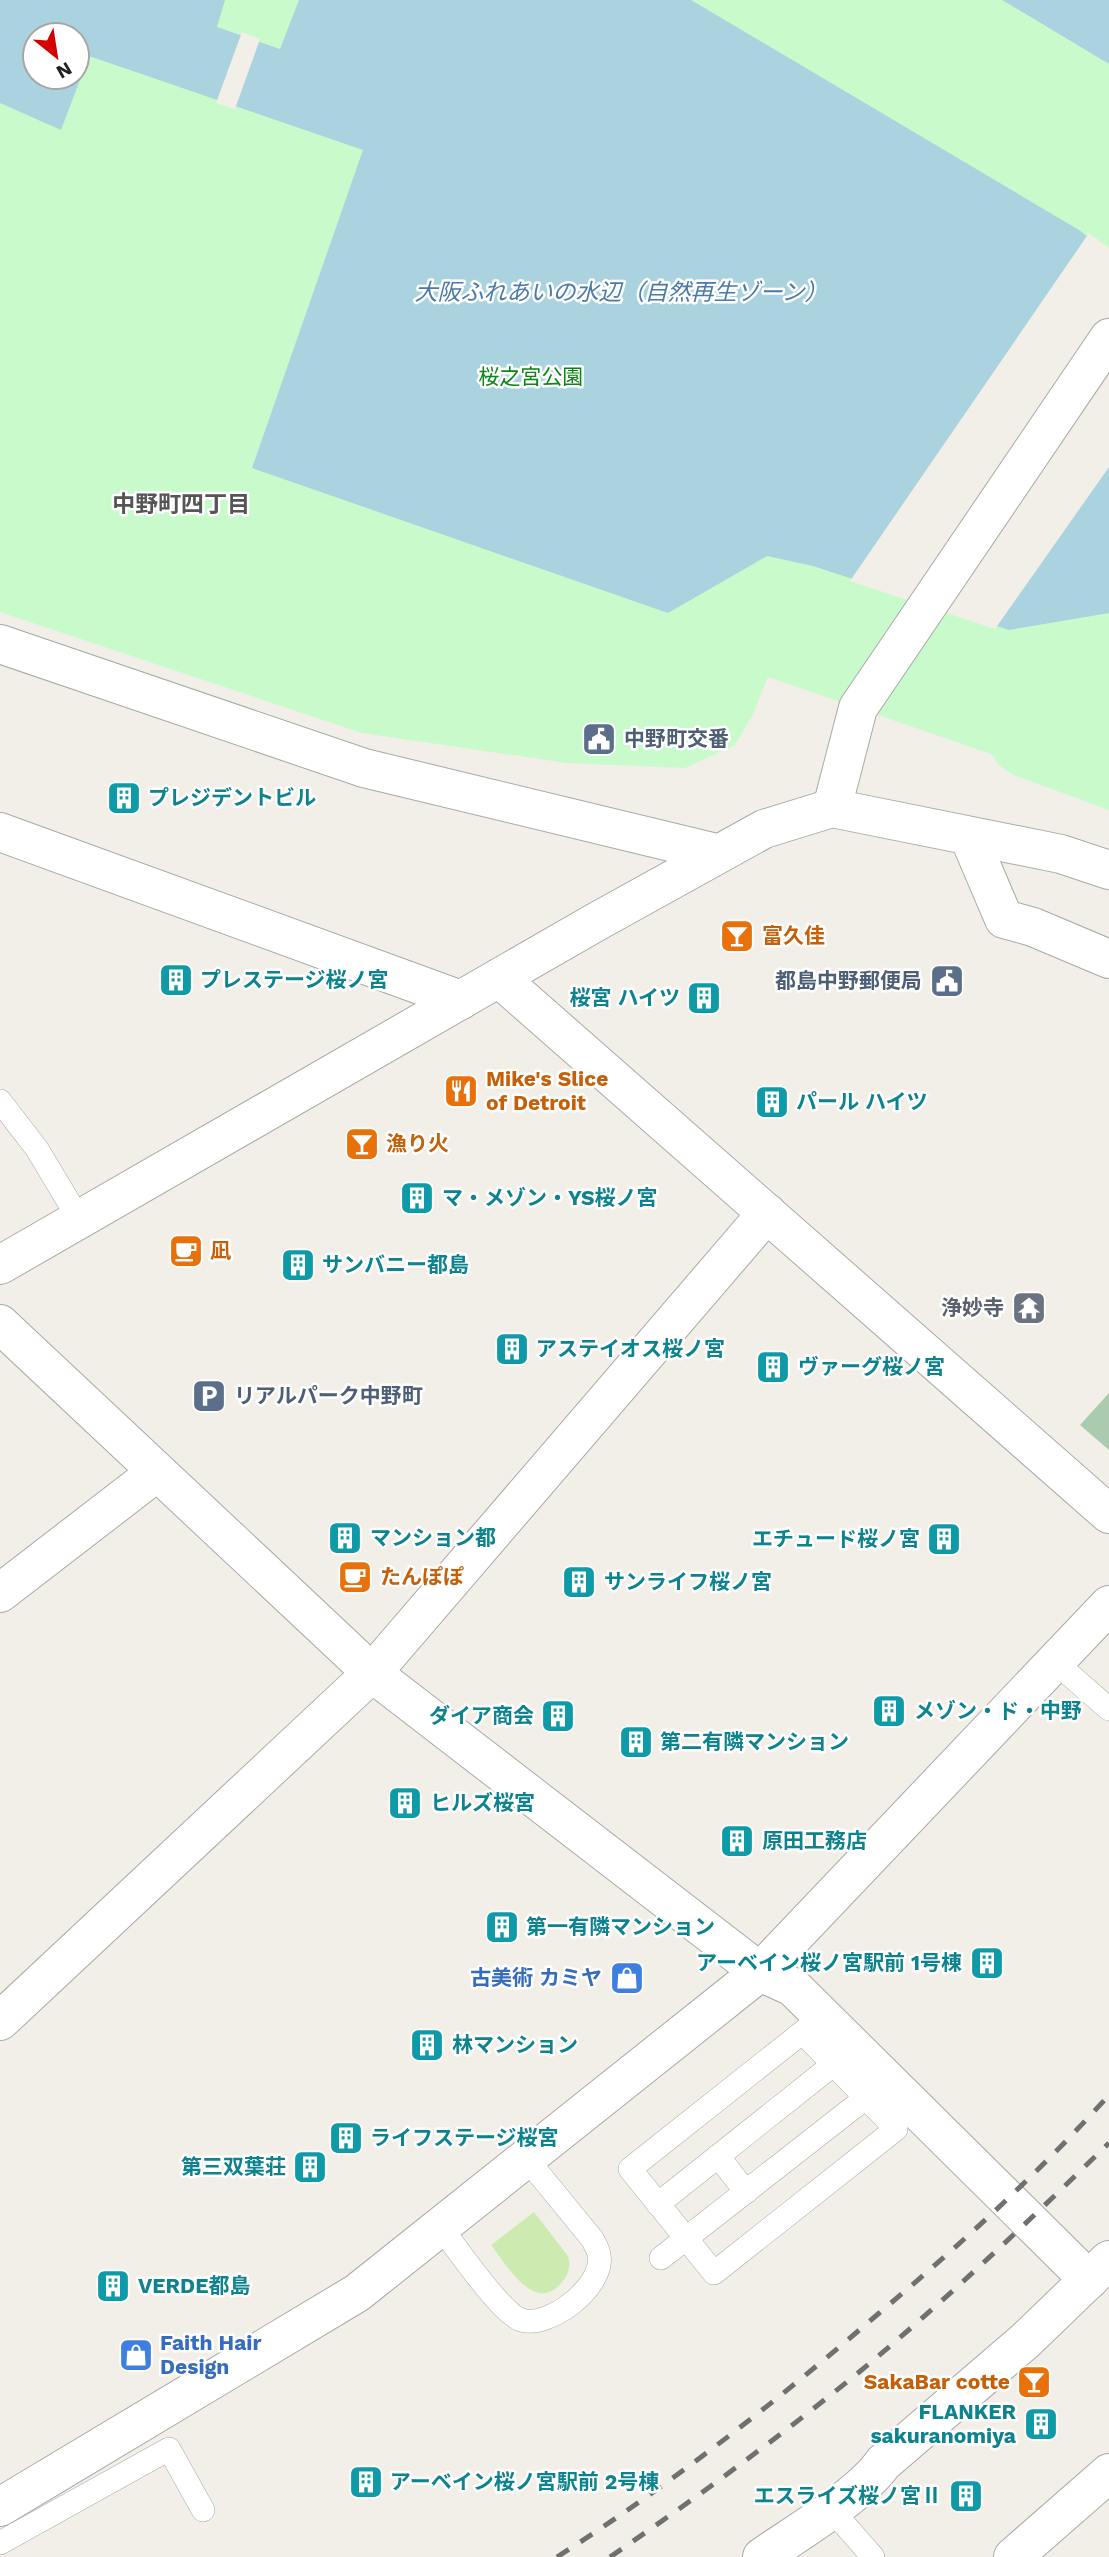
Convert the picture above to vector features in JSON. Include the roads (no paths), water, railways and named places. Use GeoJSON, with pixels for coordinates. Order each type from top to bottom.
{"type":"FeatureCollection","features":[{"type":"Feature","properties":{"kind":"street"},"geometry":{"type":"LineString","coordinates":[[832,808],[858,708],[1109,338]]}},
{"type":"Feature","properties":{"kind":"street"},"geometry":{"type":"LineString","coordinates":[[0,644],[364,768],[716,853]]}},
{"type":"Feature","properties":{"kind":"street"},"geometry":{"type":"LineString","coordinates":[[0,1265],[716,853],[764,829],[832,808],[1061,854],[1109,870]]}},
{"type":"Feature","properties":{"kind":"street"},"geometry":{"type":"LineString","coordinates":[[0,832],[461,1000]]}},
{"type":"Feature","properties":{"kind":"street"},"geometry":{"type":"LineString","coordinates":[[969,837],[1004,919],[1033,927],[1109,959]]}},
{"type":"Feature","properties":{"kind":"street"},"geometry":{"type":"LineString","coordinates":[[499,978],[1109,1514]]}},
{"type":"Feature","properties":{"kind":"street"},"geometry":{"type":"LineString","coordinates":[[0,2021],[372,1674],[767,1213]]}},
{"type":"Feature","properties":{"kind":"street"},"geometry":{"type":"LineString","coordinates":[[0,1324],[372,1674],[760,1972],[793,1987],[813,2024],[877,2089],[1099,2270],[983,2378],[883,2463],[876,2473],[831,2509],[762,2557]]}},
{"type":"Feature","properties":{"kind":"street"},"geometry":{"type":"LineString","coordinates":[[0,1593],[157,1472]]}},
{"type":"Feature","properties":{"kind":"street"},"geometry":{"type":"LineString","coordinates":[[0,2507],[357,2292],[760,1972],[1109,1605]]}},
{"type":"Feature","properties":{"kind":"street"},"geometry":{"type":"LineString","coordinates":[[1013,2557],[1109,2473]]}},
{"type":"Feature","properties":{"kind":"lane"},"geometry":{"type":"LineString","coordinates":[[0,1101],[37,1149],[79,1220]]}},
{"type":"Feature","properties":{"kind":"lane"},"geometry":{"type":"LineString","coordinates":[[1055,1662],[1109,1709]]}},
{"type":"Feature","properties":{"kind":"lane"},"geometry":{"type":"LineString","coordinates":[[813,2024],[834,2064],[877,2089],[896,2129],[714,2273],[630,2169],[813,2024]]}},
{"type":"Feature","properties":{"kind":"lane"},"geometry":{"type":"LineString","coordinates":[[658,2204],[834,2064]]}},
{"type":"Feature","properties":{"kind":"lane"},"geometry":{"type":"LineString","coordinates":[[661,2258],[877,2089]]}},
{"type":"Feature","properties":{"kind":"lane"},"geometry":{"type":"LineString","coordinates":[[718,2156],[746,2192]]}},
{"type":"Feature","properties":{"kind":"lane"},"geometry":{"type":"LineString","coordinates":[[440,2227],[502,2305],[519,2319],[534,2322],[552,2318],[592,2285],[600,2256],[593,2241],[526,2158]]}},
{"type":"Feature","properties":{"kind":"lane"},"geometry":{"type":"LineString","coordinates":[[0,2543],[169,2449],[203,2510]]}},
{"type":"Feature","properties":{"kind":"lane"},"geometry":{"type":"LineString","coordinates":[[831,2509],[873,2557]]}},
{"type":"Feature","properties":{"kind":"water","name":"大阪ふれあいの水辺（自然再生ゾーン）"},"geometry":{"type":"Polygon","coordinates":[[[0,0],[225,0],[217,27],[280,49],[299,0],[691,0],[1079,230],[1109,253],[1109,613],[1009,630],[813,566],[767,556],[668,613],[252,468],[363,150],[91,57],[91,21],[21,21],[21,91],[76,91],[61,130],[0,103],[0,0]]]}},
{"type":"Feature","properties":{"kind":"water"},"geometry":{"type":"Polygon","coordinates":[[[1002,0],[1109,0],[1109,64],[1002,0]]]}},
{"type":"Feature","properties":{"kind":"railway"},"geometry":{"type":"LineString","coordinates":[[557,2557],[681,2472],[840,2347],[997,2209],[1109,2095]]}},
{"type":"Feature","properties":{"kind":"railway"},"geometry":{"type":"LineString","coordinates":[[610,2557],[736,2468],[858,2373],[986,2261],[1109,2143]]}},
{"type":"Feature","properties":{"kind":"place","name":"中野町交番"},"geometry":{"type":"Point","coordinates":[599,739]}},
{"type":"Feature","properties":{"kind":"place","name":"プレジデントビル"},"geometry":{"type":"Point","coordinates":[124,798]}},
{"type":"Feature","properties":{"kind":"place","name":"富久佳"},"geometry":{"type":"Point","coordinates":[737,936]}},
{"type":"Feature","properties":{"kind":"place","name":"プレステージ桜ノ宮"},"geometry":{"type":"Point","coordinates":[176,980]}},
{"type":"Feature","properties":{"kind":"place","name":"都島中野郵便局"},"geometry":{"type":"Point","coordinates":[947,981]}},
{"type":"Feature","properties":{"kind":"place","name":"桜宮 ハイツ"},"geometry":{"type":"Point","coordinates":[704,998]}},
{"type":"Feature","properties":{"kind":"place","name":"Mike's Slice of Detroit"},"geometry":{"type":"Point","coordinates":[461,1091]}},
{"type":"Feature","properties":{"kind":"place","name":"パール ハイツ"},"geometry":{"type":"Point","coordinates":[772,1102]}},
{"type":"Feature","properties":{"kind":"place","name":"漁り火"},"geometry":{"type":"Point","coordinates":[362,1144]}},
{"type":"Feature","properties":{"kind":"place","name":"マ・メゾン・YS桜ノ宮"},"geometry":{"type":"Point","coordinates":[417,1198]}},
{"type":"Feature","properties":{"kind":"place","name":"凪"},"geometry":{"type":"Point","coordinates":[186,1251]}},
{"type":"Feature","properties":{"kind":"place","name":"サンバニー都島"},"geometry":{"type":"Point","coordinates":[298,1265]}},
{"type":"Feature","properties":{"kind":"place","name":"浄妙寺"},"geometry":{"type":"Point","coordinates":[1029,1308]}},
{"type":"Feature","properties":{"kind":"place","name":"アステイオス桜ノ宮"},"geometry":{"type":"Point","coordinates":[512,1349]}},
{"type":"Feature","properties":{"kind":"place","name":"ヴァーグ桜ノ宮"},"geometry":{"type":"Point","coordinates":[773,1367]}},
{"type":"Feature","properties":{"kind":"place","name":"リアルパーク中野町"},"geometry":{"type":"Point","coordinates":[209,1396]}},
{"type":"Feature","properties":{"kind":"place","name":"マンション都"},"geometry":{"type":"Point","coordinates":[345,1538]}},
{"type":"Feature","properties":{"kind":"place","name":"エチュード桜ノ宮"},"geometry":{"type":"Point","coordinates":[944,1539]}},
{"type":"Feature","properties":{"kind":"place","name":"たんぽぽ"},"geometry":{"type":"Point","coordinates":[355,1577]}},
{"type":"Feature","properties":{"kind":"place","name":"サンライフ桜ノ宮"},"geometry":{"type":"Point","coordinates":[579,1582]}},
{"type":"Feature","properties":{"kind":"place","name":"メゾン・ド・中野"},"geometry":{"type":"Point","coordinates":[889,1711]}},
{"type":"Feature","properties":{"kind":"place","name":"ダイア商会"},"geometry":{"type":"Point","coordinates":[558,1716]}},
{"type":"Feature","properties":{"kind":"place","name":"第二有隣マンション"},"geometry":{"type":"Point","coordinates":[636,1742]}},
{"type":"Feature","properties":{"kind":"place","name":"ヒルズ桜宮"},"geometry":{"type":"Point","coordinates":[405,1803]}},
{"type":"Feature","properties":{"kind":"place","name":"原田工務店"},"geometry":{"type":"Point","coordinates":[737,1841]}},
{"type":"Feature","properties":{"kind":"place","name":"第一有隣マンション"},"geometry":{"type":"Point","coordinates":[502,1927]}},
{"type":"Feature","properties":{"kind":"place","name":"アーベイン桜ノ宮駅前 1号棟"},"geometry":{"type":"Point","coordinates":[987,1963]}},
{"type":"Feature","properties":{"kind":"place","name":"古美術 カミヤ"},"geometry":{"type":"Point","coordinates":[627,1978]}},
{"type":"Feature","properties":{"kind":"place","name":"林マンション"},"geometry":{"type":"Point","coordinates":[427,2045]}},
{"type":"Feature","properties":{"kind":"place","name":"ライフステージ桜宮"},"geometry":{"type":"Point","coordinates":[346,2138]}},
{"type":"Feature","properties":{"kind":"place","name":"第三双葉荘"},"geometry":{"type":"Point","coordinates":[310,2167]}},
{"type":"Feature","properties":{"kind":"place","name":"VERDE都島"},"geometry":{"type":"Point","coordinates":[113,2286]}},
{"type":"Feature","properties":{"kind":"place","name":"Faith Hair Design"},"geometry":{"type":"Point","coordinates":[136,2355]}},
{"type":"Feature","properties":{"kind":"place","name":"SakaBar cotte"},"geometry":{"type":"Point","coordinates":[1034,2382]}},
{"type":"Feature","properties":{"kind":"place","name":"FLANKER sakuranomiya"},"geometry":{"type":"Point","coordinates":[1041,2424]}},
{"type":"Feature","properties":{"kind":"place","name":"アーベイン桜ノ宮駅前 2号棟"},"geometry":{"type":"Point","coordinates":[366,2482]}},
{"type":"Feature","properties":{"kind":"place","name":"エスライズ桜ノ宮Ⅱ"},"geometry":{"type":"Point","coordinates":[966,2496]}},
{"type":"Feature","properties":{"kind":"district","name":"中野町四丁目"},"geometry":{"type":"Point","coordinates":[181,504]}},
{"type":"Feature","properties":{"kind":"park label","name":"桜之宮公園"},"geometry":{"type":"Point","coordinates":[531,377]}}]}
